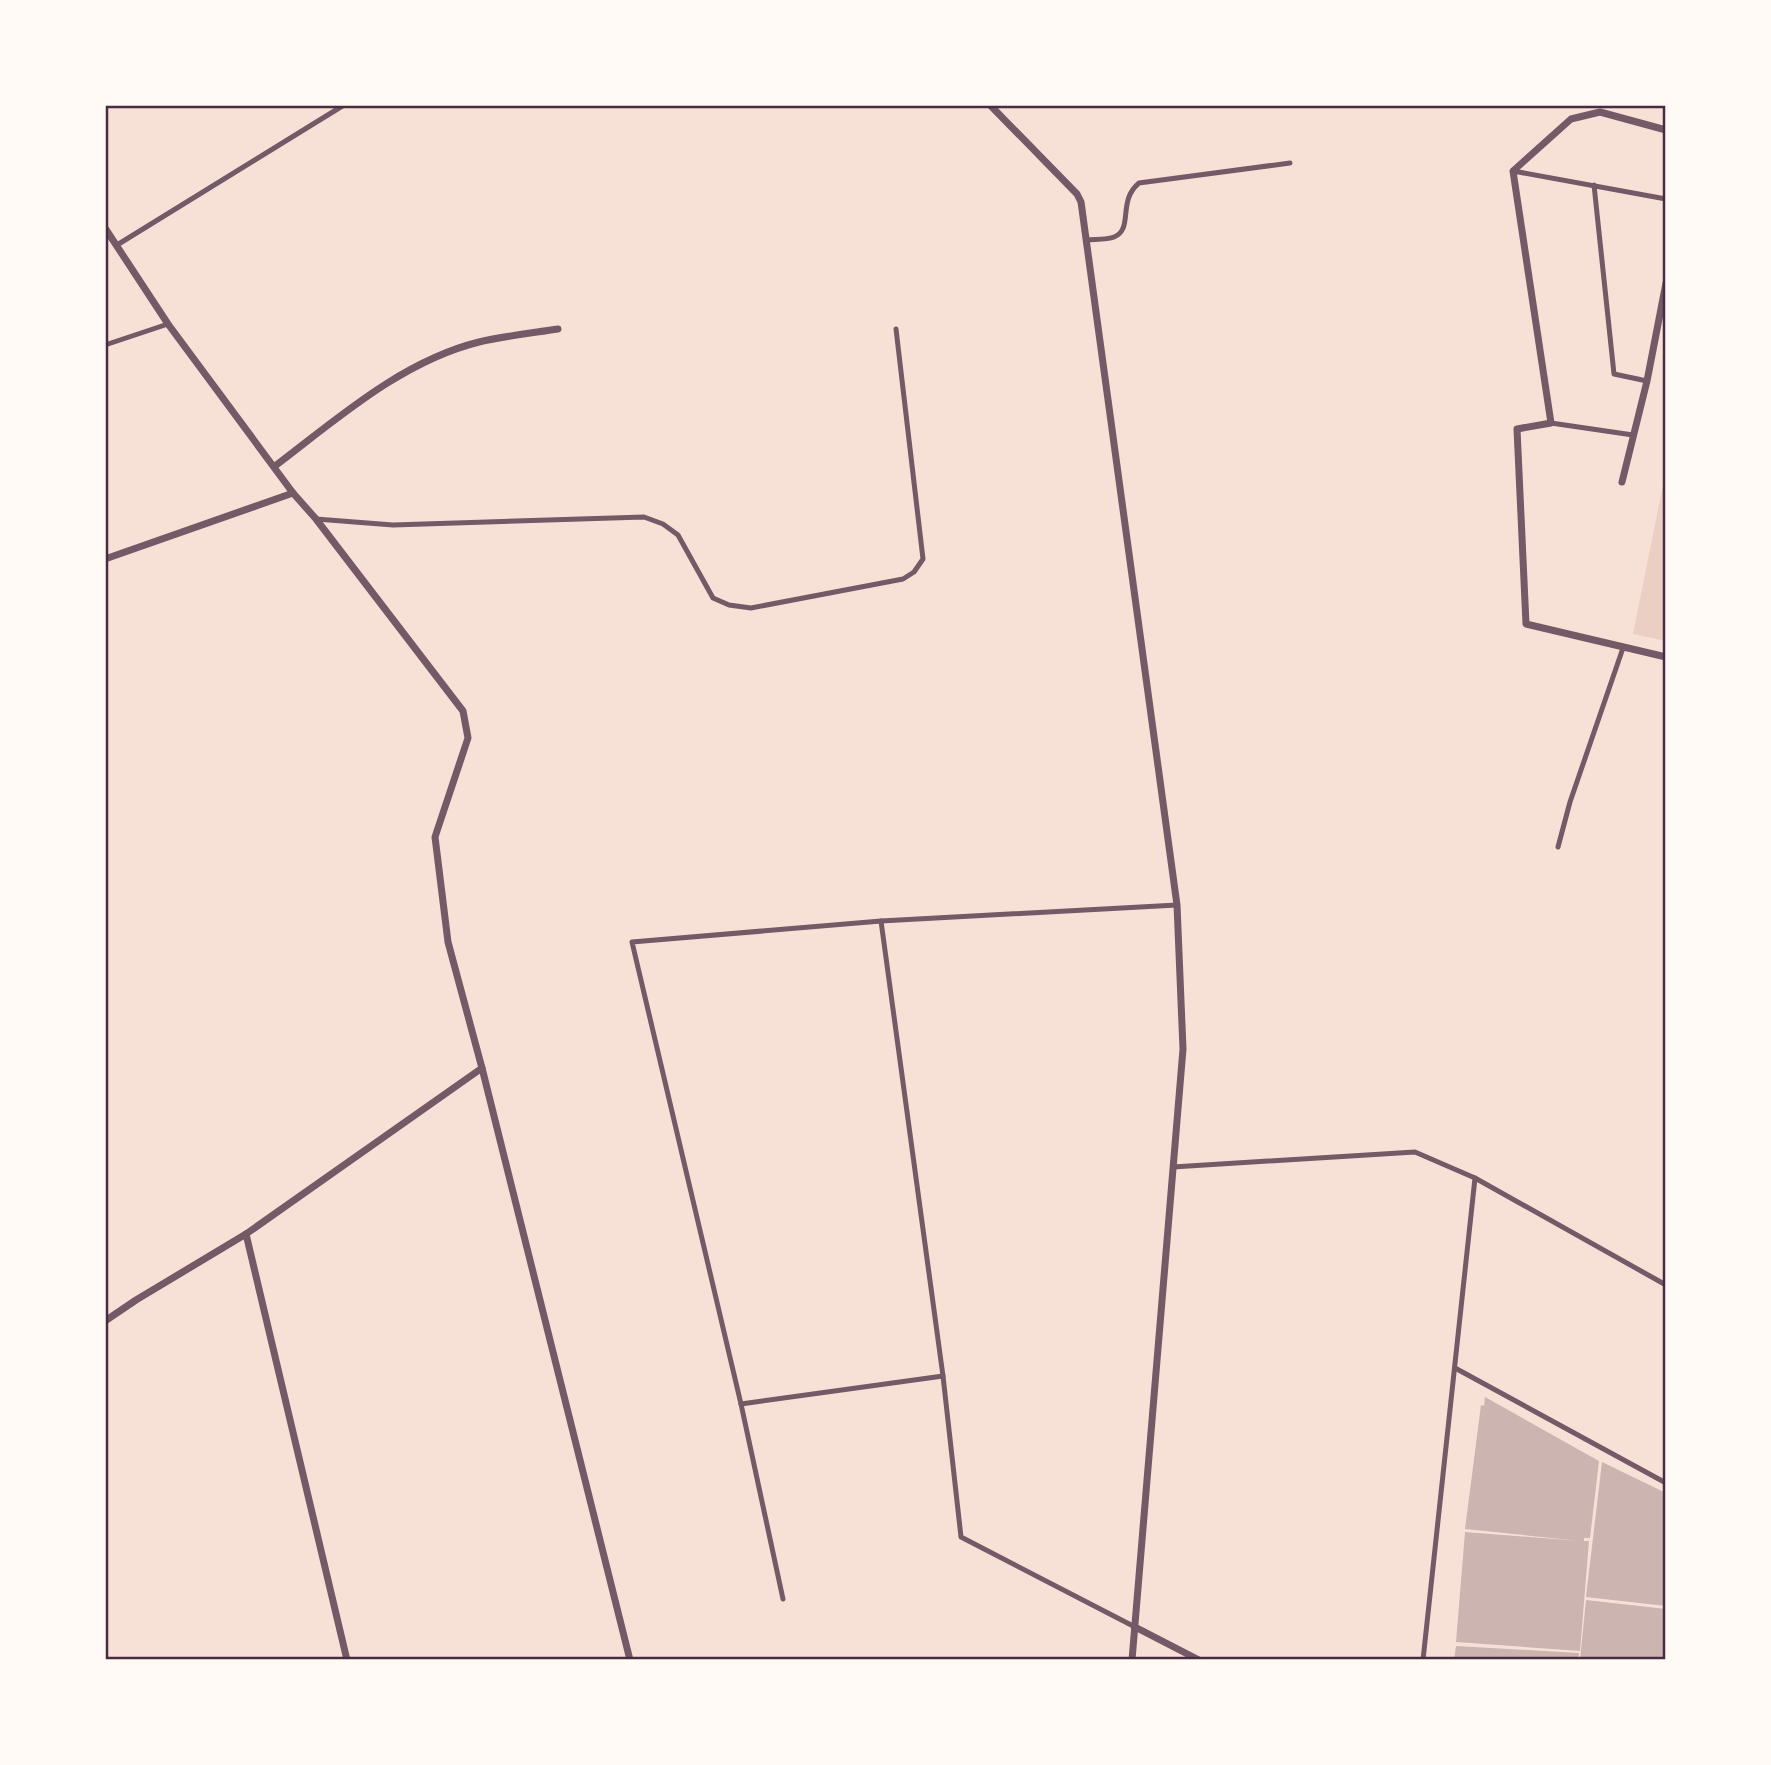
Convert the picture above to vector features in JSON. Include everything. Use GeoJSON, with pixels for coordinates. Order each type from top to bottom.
{"type":"FeatureCollection","features":[{"type":"Feature","properties":{"kind":"street"},"geometry":{"type":"LineString","coordinates":[[990,105],[1079,197],[1177,905],[1183,1049],[1132,1660]]}},
{"type":"Feature","properties":{"kind":"street"},"geometry":{"type":"LineString","coordinates":[[1666,130],[1600,112],[1571,119],[1513,171],[1551,423],[1517,429],[1526,624],[1666,657]]}},
{"type":"Feature","properties":{"kind":"street"},"geometry":{"type":"LineString","coordinates":[[105,228],[168,324],[293,493],[316,519],[463,711],[468,738],[435,837],[448,942],[482,1068],[629,1660]]}},
{"type":"Feature","properties":{"kind":"street"},"geometry":{"type":"LineString","coordinates":[[1622,482],[1647,381],[1666,283]]}},
{"type":"Feature","properties":{"kind":"street"},"geometry":{"type":"LineString","coordinates":[[275,466],[381,387],[431,360],[478,342],[558,329]]}},
{"type":"Feature","properties":{"kind":"street"},"geometry":{"type":"LineString","coordinates":[[105,559],[293,493]]}},
{"type":"Feature","properties":{"kind":"street"},"geometry":{"type":"LineString","coordinates":[[105,1321],[135,1300],[246,1234],[482,1068]]}},
{"type":"Feature","properties":{"kind":"street"},"geometry":{"type":"LineString","coordinates":[[246,1234],[347,1660]]}},
{"type":"Feature","properties":{"kind":"street"},"geometry":{"type":"LineString","coordinates":[[1135,1627],[1199,1660]]}},
{"type":"Feature","properties":{"kind":"lane"},"geometry":{"type":"LineString","coordinates":[[117,245],[344,105]]}},
{"type":"Feature","properties":{"kind":"lane"},"geometry":{"type":"LineString","coordinates":[[1086,240],[1114,237],[1123,231],[1126,199],[1131,189],[1139,183],[1290,163]]}},
{"type":"Feature","properties":{"kind":"lane"},"geometry":{"type":"LineString","coordinates":[[1513,171],[1666,199]]}},
{"type":"Feature","properties":{"kind":"lane"},"geometry":{"type":"LineString","coordinates":[[1594,185],[1614,374],[1647,381]]}},
{"type":"Feature","properties":{"kind":"lane"},"geometry":{"type":"LineString","coordinates":[[105,345],[168,324]]}},
{"type":"Feature","properties":{"kind":"lane"},"geometry":{"type":"LineString","coordinates":[[316,519],[393,525],[644,517],[663,524],[678,535],[713,598],[729,605],[751,608],[903,579],[914,572],[923,559],[896,328]]}},
{"type":"Feature","properties":{"kind":"lane"},"geometry":{"type":"LineString","coordinates":[[1551,423],[1633,435]]}},
{"type":"Feature","properties":{"kind":"lane"},"geometry":{"type":"LineString","coordinates":[[1558,847],[1570,802],[1623,648]]}},
{"type":"Feature","properties":{"kind":"lane"},"geometry":{"type":"LineString","coordinates":[[783,1599],[741,1404],[632,942],[881,921],[1177,905]]}},
{"type":"Feature","properties":{"kind":"lane"},"geometry":{"type":"LineString","coordinates":[[881,921],[943,1376],[961,1537],[1135,1627]]}},
{"type":"Feature","properties":{"kind":"lane"},"geometry":{"type":"LineString","coordinates":[[1173,1167],[1415,1152],[1475,1178],[1666,1285]]}},
{"type":"Feature","properties":{"kind":"lane"},"geometry":{"type":"LineString","coordinates":[[1423,1660],[1475,1178]]}},
{"type":"Feature","properties":{"kind":"lane"},"geometry":{"type":"LineString","coordinates":[[1455,1368],[1666,1482]]}},
{"type":"Feature","properties":{"kind":"lane"},"geometry":{"type":"LineString","coordinates":[[741,1404],[943,1376]]}},
{"type":"Feature","properties":{"kind":"shaded area"},"geometry":{"type":"Polygon","coordinates":[[[1666,470],[1666,641],[1633,634],[1666,470]]]}},
{"type":"Feature","properties":{"kind":"building"},"geometry":{"type":"Polygon","coordinates":[[[1485,1397],[1599,1461],[1590,1538],[1584,1538],[1584,1541],[1589,1541],[1580,1651],[1456,1642],[1465,1532],[1580,1541],[1465,1529],[1481,1405],[1484,1406],[1485,1397]]]}},
{"type":"Feature","properties":{"kind":"building"},"geometry":{"type":"Polygon","coordinates":[[[1602,1462],[1666,1493],[1666,1606],[1586,1597],[1602,1462]]]}},
{"type":"Feature","properties":{"kind":"building"},"geometry":{"type":"Polygon","coordinates":[[[1586,1600],[1666,1609],[1666,1660],[1580,1660],[1586,1600]]]}},
{"type":"Feature","properties":{"kind":"building"},"geometry":{"type":"Polygon","coordinates":[[[1456,1646],[1579,1653],[1578,1660],[1454,1660],[1456,1646]]]}}]}
